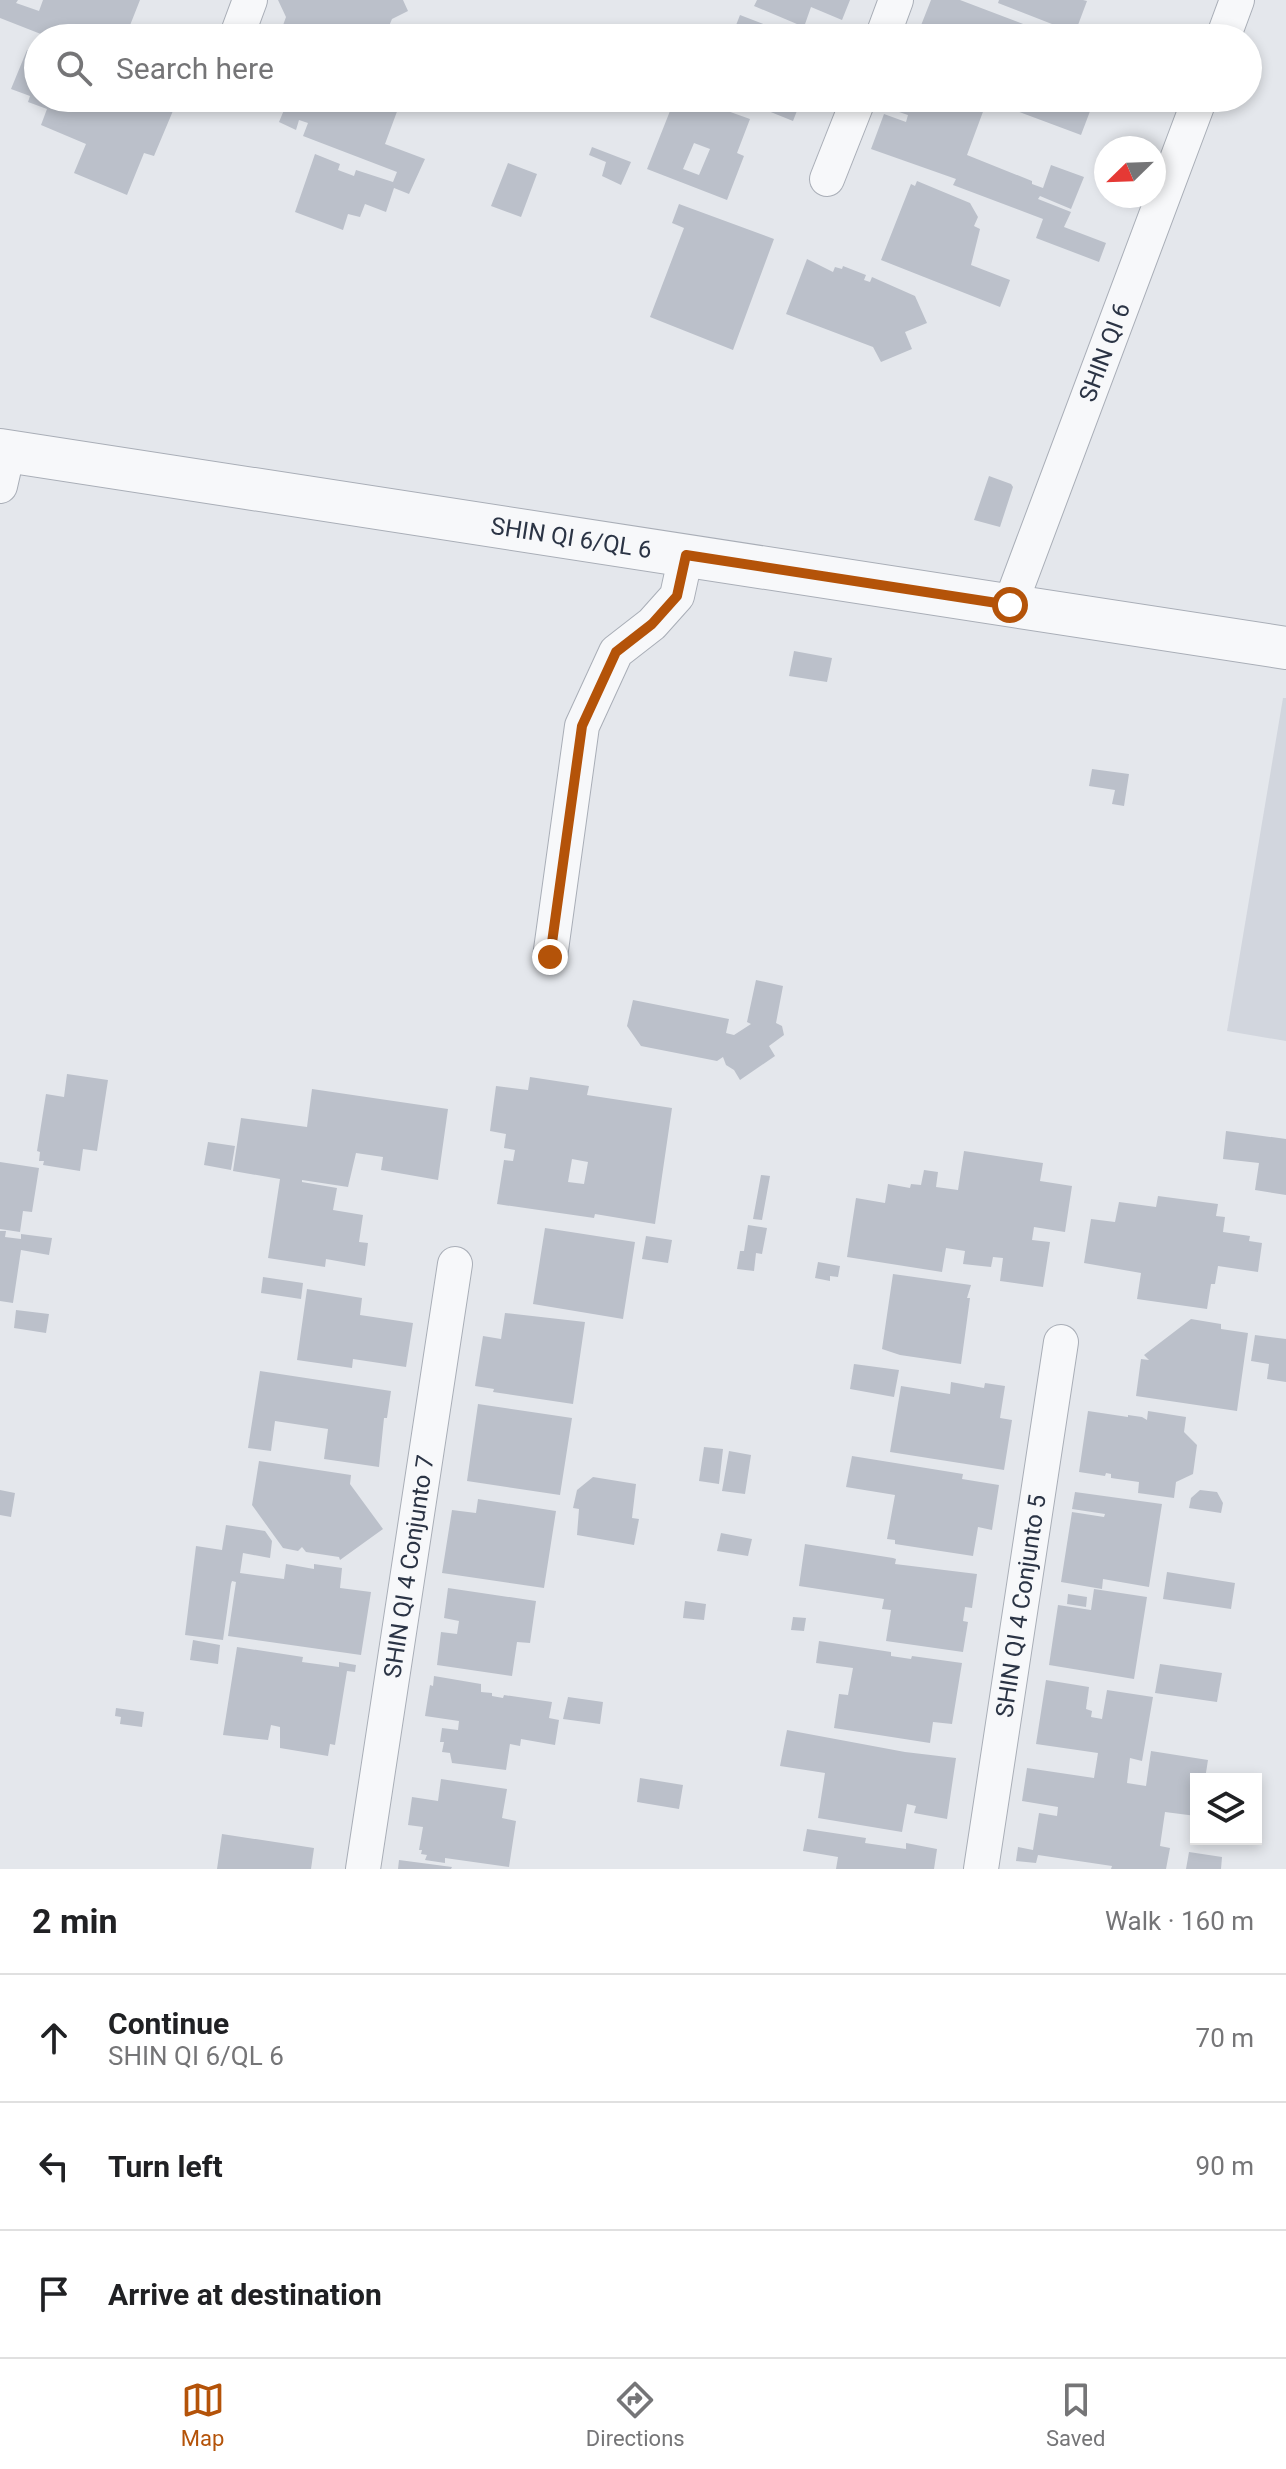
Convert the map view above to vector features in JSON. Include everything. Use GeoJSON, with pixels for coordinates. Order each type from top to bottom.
{"type":"FeatureCollection","features":[{"type":"Feature","properties":{"kind":"street"},"geometry":{"type":"LineString","coordinates":[[241,24],[250,0]]}},
{"type":"Feature","properties":{"kind":"street"},"geometry":{"type":"LineString","coordinates":[[887,24],[896,0]]}},
{"type":"Feature","properties":{"kind":"street"},"geometry":{"type":"LineString","coordinates":[[1228,24],[1237,0]]}},
{"type":"Feature","properties":{"kind":"street"},"geometry":{"type":"LineString","coordinates":[[827,179],[853,112]]}},
{"type":"Feature","properties":{"kind":"street","name":"SHIN QI 6"},"geometry":{"type":"LineString","coordinates":[[1010,605],[1195,112]]}},
{"type":"Feature","properties":{"kind":"street","name":"SHIN QI 6/QL 6"},"geometry":{"type":"LineString","coordinates":[[3,462],[686,555],[1286,648]]}},
{"type":"Feature","properties":{"kind":"street"},"geometry":{"type":"LineString","coordinates":[[550,957],[582,726],[616,652],[652,624],[677,596],[686,555]]}},
{"type":"Feature","properties":{"kind":"street","name":"SHIN QI 4 Conjunto 7"},"geometry":{"type":"LineString","coordinates":[[363,1869],[455,1264]]}},
{"type":"Feature","properties":{"kind":"street","name":"SHIN QI 4 Conjunto 5"},"geometry":{"type":"LineString","coordinates":[[981,1869],[1061,1342]]}},
{"type":"Feature","properties":{"kind":"shaded area"},"geometry":{"type":"Polygon","coordinates":[[[1283,698],[1286,698],[1286,1041],[1227,1031],[1283,698]]]}},
{"type":"Feature","properties":{"kind":"building"},"geometry":{"type":"Polygon","coordinates":[[[0,0],[18,0],[16,3],[39,11],[43,0],[140,0],[131,24],[24,24],[24,27],[0,18],[0,0]]]}},
{"type":"Feature","properties":{"kind":"building"},"geometry":{"type":"Polygon","coordinates":[[[278,0],[403,0],[408,11],[392,19],[390,24],[283,24],[286,17],[278,0]]]}},
{"type":"Feature","properties":{"kind":"building"},"geometry":{"type":"Polygon","coordinates":[[[757,0],[850,0],[842,20],[811,7],[805,24],[797,24],[754,6],[757,0]]]}},
{"type":"Feature","properties":{"kind":"building"},"geometry":{"type":"Polygon","coordinates":[[[931,0],[960,0],[1023,24],[922,24],[931,0]]]}},
{"type":"Feature","properties":{"kind":"building"},"geometry":{"type":"Polygon","coordinates":[[[999,0],[1087,1],[1078,24],[1052,24],[998,3],[999,0]]]}},
{"type":"Feature","properties":{"kind":"building"},"geometry":{"type":"Polygon","coordinates":[[[740,15],[763,24],[736,24],[740,15]]]}},
{"type":"Feature","properties":{"kind":"building"},"geometry":{"type":"Polygon","coordinates":[[[24,57],[24,94],[11,89],[24,57]]]}},
{"type":"Feature","properties":{"kind":"building"},"geometry":{"type":"Polygon","coordinates":[[[46,112],[172,112],[154,156],[144,153],[127,195],[74,173],[86,144],[41,125],[46,112]]]}},
{"type":"Feature","properties":{"kind":"building"},"geometry":{"type":"Polygon","coordinates":[[[283,112],[397,112],[385,144],[425,159],[409,194],[394,188],[386,212],[365,204],[360,217],[348,214],[343,230],[295,212],[315,154],[340,164],[338,170],[354,176],[356,170],[393,182],[397,172],[303,136],[308,123],[299,120],[296,130],[279,122],[283,112]]]}},
{"type":"Feature","properties":{"kind":"building"},"geometry":{"type":"Polygon","coordinates":[[[670,112],[730,112],[750,119],[737,153],[744,156],[727,200],[647,169],[670,112]],[[694,143],[683,169],[699,175],[710,149],[694,143]]]}},
{"type":"Feature","properties":{"kind":"building"},"geometry":{"type":"Polygon","coordinates":[[[771,112],[797,112],[793,121],[771,112]]]}},
{"type":"Feature","properties":{"kind":"building"},"geometry":{"type":"Polygon","coordinates":[[[899,112],[983,112],[967,155],[1043,188],[1051,165],[1084,177],[1071,209],[1040,196],[1038,199],[1071,212],[1064,227],[1106,243],[1099,262],[1036,238],[1043,219],[953,185],[956,179],[871,149],[884,114],[906,122],[908,115],[899,112]]]}},
{"type":"Feature","properties":{"kind":"building"},"geometry":{"type":"Polygon","coordinates":[[[1019,112],[1090,112],[1081,135],[1019,112]]]}},
{"type":"Feature","properties":{"kind":"building"},"geometry":{"type":"Polygon","coordinates":[[[592,147],[631,162],[621,185],[602,176],[606,162],[589,155],[592,147]]]}},
{"type":"Feature","properties":{"kind":"building"},"geometry":{"type":"Polygon","coordinates":[[[508,163],[537,174],[521,217],[491,206],[508,163]]]}},
{"type":"Feature","properties":{"kind":"building"},"geometry":{"type":"Polygon","coordinates":[[[917,181],[970,203],[978,217],[974,226],[980,229],[971,265],[1010,280],[1000,307],[881,260],[911,184],[915,186],[917,181]]]}},
{"type":"Feature","properties":{"kind":"building"},"geometry":{"type":"Polygon","coordinates":[[[679,204],[774,239],[733,350],[650,317],[684,228],[672,223],[679,204]]]}},
{"type":"Feature","properties":{"kind":"building"},"geometry":{"type":"Polygon","coordinates":[[[807,259],[833,272],[835,267],[842,269],[843,266],[866,275],[864,280],[870,282],[872,277],[915,296],[927,323],[905,332],[912,349],[881,362],[873,347],[786,314],[807,259]]]}},
{"type":"Feature","properties":{"kind":"building"},"geometry":{"type":"Polygon","coordinates":[[[989,476],[1013,487],[1000,527],[974,520],[989,476]]]}},
{"type":"Feature","properties":{"kind":"building"},"geometry":{"type":"Polygon","coordinates":[[[794,651],[832,658],[827,682],[789,676],[794,651]]]}},
{"type":"Feature","properties":{"kind":"building"},"geometry":{"type":"Polygon","coordinates":[[[1092,769],[1129,774],[1124,806],[1112,804],[1115,790],[1089,786],[1092,769]]]}},
{"type":"Feature","properties":{"kind":"building"},"geometry":{"type":"Polygon","coordinates":[[[756,980],[783,986],[776,1023],[782,1026],[784,1035],[769,1046],[775,1056],[740,1080],[723,1057],[717,1061],[641,1046],[627,1026],[633,1000],[729,1019],[726,1033],[734,1035],[751,1024],[747,1022],[756,980]]]}},
{"type":"Feature","properties":{"kind":"building"},"geometry":{"type":"Polygon","coordinates":[[[67,1074],[108,1080],[97,1151],[83,1149],[80,1171],[43,1165],[44,1161],[39,1161],[40,1152],[37,1151],[46,1094],[64,1097],[67,1074]]]}},
{"type":"Feature","properties":{"kind":"building"},"geometry":{"type":"Polygon","coordinates":[[[530,1077],[589,1086],[587,1095],[672,1108],[655,1224],[497,1204],[504,1160],[513,1161],[515,1150],[504,1148],[506,1134],[490,1131],[496,1086],[528,1090],[530,1077]],[[572,1159],[568,1182],[584,1184],[588,1162],[572,1159]]]}},
{"type":"Feature","properties":{"kind":"building"},"geometry":{"type":"Polygon","coordinates":[[[312,1089],[448,1109],[438,1180],[381,1170],[383,1157],[356,1153],[348,1187],[302,1180],[337,1188],[333,1210],[363,1215],[359,1242],[368,1243],[365,1266],[326,1259],[325,1267],[268,1258],[280,1179],[233,1171],[241,1118],[307,1127],[312,1089]]]}},
{"type":"Feature","properties":{"kind":"building"},"geometry":{"type":"Polygon","coordinates":[[[1226,1131],[1286,1139],[1286,1195],[1255,1190],[1259,1163],[1223,1159],[1226,1131]]]}},
{"type":"Feature","properties":{"kind":"building"},"geometry":{"type":"Polygon","coordinates":[[[208,1142],[235,1146],[231,1170],[204,1165],[208,1142]]]}},
{"type":"Feature","properties":{"kind":"building"},"geometry":{"type":"Polygon","coordinates":[[[964,1151],[1043,1163],[1040,1181],[1072,1186],[1065,1232],[1034,1227],[1032,1240],[1050,1242],[1043,1287],[1000,1281],[1003,1258],[993,1257],[991,1267],[963,1264],[965,1251],[946,1248],[942,1272],[847,1257],[856,1198],[885,1203],[888,1184],[910,1188],[911,1184],[921,1185],[924,1170],[938,1172],[936,1187],[958,1190],[964,1151]]]}},
{"type":"Feature","properties":{"kind":"building"},"geometry":{"type":"Polygon","coordinates":[[[0,1162],[39,1168],[32,1212],[23,1211],[20,1232],[0,1229],[0,1162]]]}},
{"type":"Feature","properties":{"kind":"building"},"geometry":{"type":"Polygon","coordinates":[[[761,1175],[770,1176],[762,1220],[753,1219],[761,1175]]]}},
{"type":"Feature","properties":{"kind":"building"},"geometry":{"type":"Polygon","coordinates":[[[1158,1196],[1218,1204],[1216,1216],[1225,1217],[1223,1232],[1250,1236],[1249,1241],[1262,1243],[1258,1272],[1218,1266],[1207,1309],[1137,1299],[1141,1273],[1084,1263],[1091,1219],[1115,1222],[1119,1202],[1156,1207],[1158,1196]]]}},
{"type":"Feature","properties":{"kind":"building"},"geometry":{"type":"Polygon","coordinates":[[[748,1225],[767,1228],[762,1254],[756,1253],[754,1271],[737,1269],[740,1251],[744,1251],[748,1225]]]}},
{"type":"Feature","properties":{"kind":"building"},"geometry":{"type":"Polygon","coordinates":[[[545,1228],[635,1242],[623,1319],[533,1304],[545,1228]]]}},
{"type":"Feature","properties":{"kind":"building"},"geometry":{"type":"Polygon","coordinates":[[[0,1231],[6,1231],[5,1237],[21,1239],[21,1234],[52,1238],[49,1255],[21,1250],[13,1303],[0,1301],[0,1231]]]}},
{"type":"Feature","properties":{"kind":"building"},"geometry":{"type":"Polygon","coordinates":[[[646,1236],[672,1240],[668,1263],[642,1259],[646,1236]]]}},
{"type":"Feature","properties":{"kind":"building"},"geometry":{"type":"Polygon","coordinates":[[[818,1262],[840,1266],[838,1277],[830,1276],[830,1281],[815,1278],[818,1262]]]}},
{"type":"Feature","properties":{"kind":"building"},"geometry":{"type":"Polygon","coordinates":[[[893,1274],[971,1285],[961,1364],[900,1355],[882,1349],[893,1274]]]}},
{"type":"Feature","properties":{"kind":"building"},"geometry":{"type":"Polygon","coordinates":[[[263,1277],[303,1283],[301,1299],[261,1293],[263,1277]]]}},
{"type":"Feature","properties":{"kind":"building"},"geometry":{"type":"Polygon","coordinates":[[[307,1289],[362,1298],[360,1315],[413,1323],[406,1367],[353,1359],[352,1368],[297,1360],[307,1289]]]}},
{"type":"Feature","properties":{"kind":"building"},"geometry":{"type":"Polygon","coordinates":[[[16,1310],[49,1314],[46,1333],[14,1328],[16,1310]]]}},
{"type":"Feature","properties":{"kind":"building"},"geometry":{"type":"Polygon","coordinates":[[[505,1313],[585,1322],[573,1404],[493,1392],[494,1389],[475,1386],[483,1336],[501,1339],[505,1313]]]}},
{"type":"Feature","properties":{"kind":"building"},"geometry":{"type":"Polygon","coordinates":[[[1191,1319],[1221,1324],[1221,1329],[1248,1333],[1237,1411],[1136,1396],[1141,1359],[1149,1360],[1144,1355],[1191,1319]]]}},
{"type":"Feature","properties":{"kind":"building"},"geometry":{"type":"Polygon","coordinates":[[[1255,1335],[1286,1339],[1286,1382],[1267,1379],[1269,1364],[1251,1361],[1255,1335]]]}},
{"type":"Feature","properties":{"kind":"building"},"geometry":{"type":"Polygon","coordinates":[[[854,1364],[899,1370],[894,1397],[850,1389],[854,1364]]]}},
{"type":"Feature","properties":{"kind":"building"},"geometry":{"type":"Polygon","coordinates":[[[260,1371],[391,1391],[387,1418],[384,1418],[379,1467],[324,1459],[328,1429],[275,1421],[271,1451],[248,1448],[260,1371]]]}},
{"type":"Feature","properties":{"kind":"building"},"geometry":{"type":"Polygon","coordinates":[[[951,1382],[984,1388],[985,1383],[1005,1386],[1000,1418],[1012,1420],[1004,1470],[890,1452],[901,1386],[950,1394],[951,1382]]]}},
{"type":"Feature","properties":{"kind":"building"},"geometry":{"type":"Polygon","coordinates":[[[478,1404],[572,1418],[560,1495],[467,1481],[478,1404]]]}},
{"type":"Feature","properties":{"kind":"building"},"geometry":{"type":"Polygon","coordinates":[[[1088,1411],[1147,1420],[1148,1411],[1186,1417],[1184,1432],[1197,1445],[1193,1474],[1176,1482],[1174,1498],[1138,1493],[1139,1482],[1111,1478],[1111,1474],[1079,1472],[1088,1411]]]}},
{"type":"Feature","properties":{"kind":"building"},"geometry":{"type":"Polygon","coordinates":[[[704,1447],[723,1449],[719,1484],[699,1481],[704,1447]]]}},
{"type":"Feature","properties":{"kind":"building"},"geometry":{"type":"Polygon","coordinates":[[[729,1451],[751,1455],[745,1494],[722,1491],[729,1451]]]}},
{"type":"Feature","properties":{"kind":"building"},"geometry":{"type":"Polygon","coordinates":[[[852,1456],[963,1474],[962,1479],[999,1485],[992,1530],[978,1527],[973,1556],[895,1544],[895,1540],[887,1539],[895,1495],[846,1487],[852,1456]]]}},
{"type":"Feature","properties":{"kind":"building"},"geometry":{"type":"Polygon","coordinates":[[[259,1461],[351,1475],[350,1484],[383,1529],[340,1560],[339,1557],[306,1552],[302,1547],[298,1551],[283,1548],[252,1505],[259,1461]]]}},
{"type":"Feature","properties":{"kind":"building"},"geometry":{"type":"Polygon","coordinates":[[[593,1477],[636,1484],[632,1518],[639,1519],[634,1545],[577,1535],[579,1509],[573,1508],[577,1490],[593,1477]]]}},
{"type":"Feature","properties":{"kind":"building"},"geometry":{"type":"Polygon","coordinates":[[[0,1490],[15,1493],[11,1517],[0,1515],[0,1490]]]}},
{"type":"Feature","properties":{"kind":"building"},"geometry":{"type":"Polygon","coordinates":[[[1200,1490],[1217,1492],[1223,1503],[1221,1513],[1189,1508],[1191,1498],[1200,1490]]]}},
{"type":"Feature","properties":{"kind":"building"},"geometry":{"type":"Polygon","coordinates":[[[1075,1492],[1162,1504],[1149,1587],[1103,1579],[1102,1589],[1061,1582],[1072,1512],[1104,1517],[1105,1514],[1072,1509],[1075,1492]]]}},
{"type":"Feature","properties":{"kind":"building"},"geometry":{"type":"Polygon","coordinates":[[[478,1499],[556,1511],[544,1588],[442,1573],[452,1510],[476,1513],[478,1499]]]}},
{"type":"Feature","properties":{"kind":"building"},"geometry":{"type":"Polygon","coordinates":[[[226,1525],[265,1531],[272,1541],[270,1558],[243,1553],[240,1573],[284,1579],[286,1564],[314,1569],[314,1564],[342,1568],[340,1588],[371,1592],[361,1655],[228,1636],[236,1582],[232,1581],[223,1640],[185,1635],[196,1546],[222,1550],[226,1525]]]}},
{"type":"Feature","properties":{"kind":"building"},"geometry":{"type":"Polygon","coordinates":[[[721,1533],[752,1539],[748,1556],[717,1551],[721,1533]]]}},
{"type":"Feature","properties":{"kind":"building"},"geometry":{"type":"Polygon","coordinates":[[[805,1544],[893,1558],[896,1559],[895,1564],[977,1574],[972,1608],[965,1607],[963,1621],[968,1622],[963,1652],[886,1641],[891,1610],[882,1609],[884,1599],[799,1586],[805,1544]]]}},
{"type":"Feature","properties":{"kind":"building"},"geometry":{"type":"Polygon","coordinates":[[[1167,1572],[1235,1583],[1231,1609],[1163,1599],[1167,1572]]]}},
{"type":"Feature","properties":{"kind":"building"},"geometry":{"type":"Polygon","coordinates":[[[448,1588],[536,1601],[530,1643],[517,1642],[512,1676],[437,1665],[441,1632],[457,1634],[459,1621],[444,1618],[448,1588]]]}},
{"type":"Feature","properties":{"kind":"building"},"geometry":{"type":"Polygon","coordinates":[[[1094,1589],[1147,1597],[1134,1679],[1049,1665],[1058,1605],[1091,1610],[1094,1589]]]}},
{"type":"Feature","properties":{"kind":"building"},"geometry":{"type":"Polygon","coordinates":[[[1068,1594],[1087,1597],[1086,1607],[1067,1604],[1068,1594]]]}},
{"type":"Feature","properties":{"kind":"building"},"geometry":{"type":"Polygon","coordinates":[[[685,1601],[706,1604],[704,1620],[683,1618],[685,1601]]]}},
{"type":"Feature","properties":{"kind":"building"},"geometry":{"type":"Polygon","coordinates":[[[793,1617],[806,1618],[804,1631],[791,1630],[793,1617]]]}},
{"type":"Feature","properties":{"kind":"building"},"geometry":{"type":"Polygon","coordinates":[[[193,1640],[220,1645],[218,1664],[190,1660],[193,1640]]]}},
{"type":"Feature","properties":{"kind":"building"},"geometry":{"type":"Polygon","coordinates":[[[819,1641],[891,1652],[891,1656],[962,1663],[952,1724],[933,1722],[930,1743],[834,1728],[839,1694],[848,1695],[853,1668],[816,1663],[819,1641]]]}},
{"type":"Feature","properties":{"kind":"building"},"geometry":{"type":"Polygon","coordinates":[[[237,1647],[303,1657],[302,1662],[339,1667],[339,1662],[356,1665],[355,1672],[347,1671],[335,1745],[330,1744],[328,1756],[280,1748],[280,1727],[271,1725],[268,1740],[223,1735],[237,1647]]]}},
{"type":"Feature","properties":{"kind":"building"},"geometry":{"type":"Polygon","coordinates":[[[1160,1664],[1222,1673],[1217,1702],[1155,1693],[1160,1664]]]}},
{"type":"Feature","properties":{"kind":"building"},"geometry":{"type":"Polygon","coordinates":[[[434,1676],[481,1684],[481,1692],[492,1693],[492,1696],[552,1702],[549,1718],[559,1720],[555,1745],[521,1739],[520,1746],[510,1744],[506,1770],[452,1763],[450,1753],[442,1752],[442,1728],[458,1730],[459,1721],[425,1716],[434,1676]]]}},
{"type":"Feature","properties":{"kind":"building"},"geometry":{"type":"Polygon","coordinates":[[[1046,1680],[1089,1687],[1086,1709],[1092,1711],[1091,1717],[1102,1719],[1107,1690],[1153,1697],[1142,1761],[1130,1758],[1127,1783],[1146,1786],[1151,1751],[1208,1760],[1206,1773],[1190,1773],[1190,1815],[1165,1812],[1160,1846],[1170,1848],[1166,1869],[1111,1869],[1112,1866],[1038,1855],[1036,1863],[1016,1861],[1018,1847],[1033,1850],[1039,1813],[1057,1816],[1058,1807],[1022,1801],[1027,1768],[1094,1778],[1098,1753],[1036,1744],[1046,1680]]]}},
{"type":"Feature","properties":{"kind":"building"},"geometry":{"type":"Polygon","coordinates":[[[568,1697],[603,1702],[600,1724],[563,1719],[568,1697]]]}},
{"type":"Feature","properties":{"kind":"building"},"geometry":{"type":"Polygon","coordinates":[[[116,1708],[144,1712],[142,1727],[120,1724],[121,1717],[115,1716],[116,1708]]]}},
{"type":"Feature","properties":{"kind":"building"},"geometry":{"type":"Polygon","coordinates":[[[787,1730],[905,1752],[956,1758],[947,1819],[914,1813],[916,1806],[907,1804],[902,1832],[818,1818],[825,1773],[780,1766],[787,1730]]]}},
{"type":"Feature","properties":{"kind":"building"},"geometry":{"type":"Polygon","coordinates":[[[640,1778],[683,1785],[679,1809],[637,1802],[640,1778]]]}},
{"type":"Feature","properties":{"kind":"building"},"geometry":{"type":"Polygon","coordinates":[[[441,1779],[507,1789],[502,1818],[516,1821],[509,1867],[445,1858],[445,1863],[425,1860],[427,1855],[419,1850],[423,1827],[408,1825],[412,1797],[438,1801],[441,1779]]]}},
{"type":"Feature","properties":{"kind":"building"},"geometry":{"type":"Polygon","coordinates":[[[807,1829],[866,1838],[865,1843],[906,1849],[906,1843],[937,1849],[934,1869],[836,1869],[838,1857],[803,1851],[807,1829]]]}},
{"type":"Feature","properties":{"kind":"building"},"geometry":{"type":"Polygon","coordinates":[[[222,1834],[314,1848],[311,1869],[217,1869],[222,1834]]]}},
{"type":"Feature","properties":{"kind":"building"},"geometry":{"type":"Polygon","coordinates":[[[1189,1852],[1222,1857],[1221,1869],[1186,1869],[1189,1852]]]}},
{"type":"Feature","properties":{"kind":"building"},"geometry":{"type":"Polygon","coordinates":[[[399,1860],[452,1867],[398,1869],[399,1860]]]}},
{"type":"Feature","properties":{"kind":"route"},"geometry":{"type":"LineString","coordinates":[[550,957],[582,726],[616,652],[652,624],[677,596],[686,555],[1010,605]]}}]}
